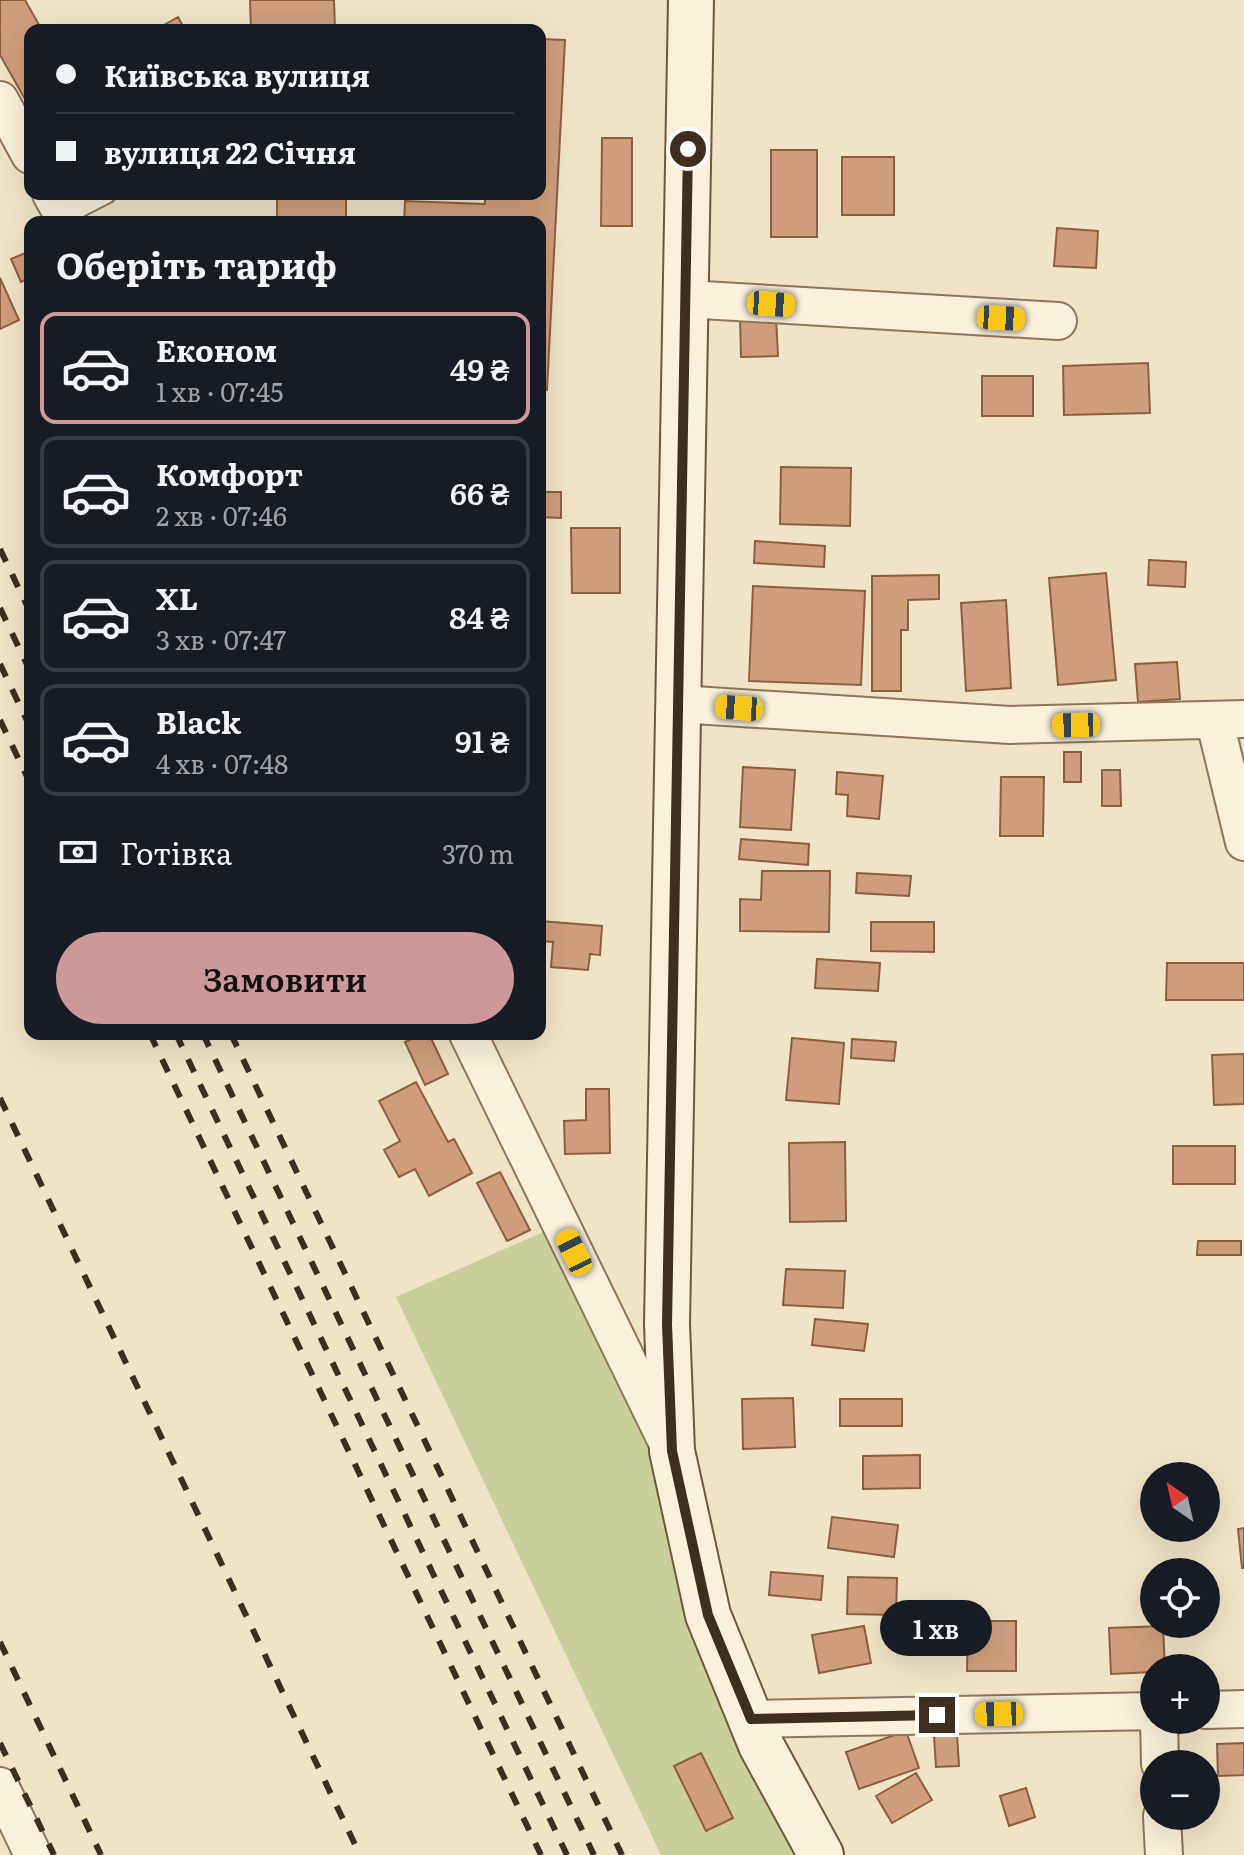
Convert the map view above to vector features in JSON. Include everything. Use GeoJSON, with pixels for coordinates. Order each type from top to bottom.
{"type":"FeatureCollection","features":[{"type":"Feature","properties":{"kind":"street"},"geometry":{"type":"LineString","coordinates":[[691,0],[667,1324],[672,1451],[708,1615],[761,1745],[821,1855]]}},
{"type":"Feature","properties":{"kind":"street"},"geometry":{"type":"LineString","coordinates":[[0,100],[24,144]]}},
{"type":"Feature","properties":{"kind":"street"},"geometry":{"type":"LineString","coordinates":[[686,299],[1058,321]]}},
{"type":"Feature","properties":{"kind":"street"},"geometry":{"type":"LineString","coordinates":[[678,704],[995,725],[1229,721],[1244,842]]}},
{"type":"Feature","properties":{"kind":"street"},"geometry":{"type":"LineString","coordinates":[[471,1040],[672,1451]]}},
{"type":"Feature","properties":{"kind":"street"},"geometry":{"type":"LineString","coordinates":[[1220,1710],[1244,1709]]}},
{"type":"Feature","properties":{"kind":"street"},"geometry":{"type":"LineString","coordinates":[[751,1719],[1140,1711]]}},
{"type":"Feature","properties":{"kind":"street"},"geometry":{"type":"LineString","coordinates":[[0,1786],[33,1855]]}},
{"type":"Feature","properties":{"kind":"street"},"geometry":{"type":"LineString","coordinates":[[1163,1830],[1164,1855]]}},
{"type":"Feature","properties":{"kind":"lane"},"geometry":{"type":"LineString","coordinates":[[60,211],[90,200]]}},
{"type":"Feature","properties":{"kind":"green space"},"geometry":{"type":"Polygon","coordinates":[[[561,1224],[672,1451],[708,1615],[821,1855],[661,1855],[396,1297],[561,1224]]]}},
{"type":"Feature","properties":{"kind":"building"},"geometry":{"type":"Polygon","coordinates":[[[0,0],[25,0],[39,24],[24,24],[24,97],[0,55],[0,0]]]}},
{"type":"Feature","properties":{"kind":"building"},"geometry":{"type":"Polygon","coordinates":[[[250,0],[334,0],[335,24],[251,24],[250,0]]]}},
{"type":"Feature","properties":{"kind":"building"},"geometry":{"type":"Polygon","coordinates":[[[178,17],[182,24],[166,24],[178,17]]]}},
{"type":"Feature","properties":{"kind":"building"},"geometry":{"type":"Polygon","coordinates":[[[546,39],[565,40],[547,390],[546,216],[404,216],[405,201],[485,204],[485,200],[546,200],[546,39]]]}},
{"type":"Feature","properties":{"kind":"building"},"geometry":{"type":"Polygon","coordinates":[[[602,138],[632,138],[632,226],[601,226],[602,138]]]}},
{"type":"Feature","properties":{"kind":"building"},"geometry":{"type":"Polygon","coordinates":[[[771,150],[817,150],[817,237],[771,237],[771,150]]]}},
{"type":"Feature","properties":{"kind":"building"},"geometry":{"type":"Polygon","coordinates":[[[842,157],[894,157],[894,215],[842,215],[842,157]]]}},
{"type":"Feature","properties":{"kind":"building"},"geometry":{"type":"Polygon","coordinates":[[[277,200],[346,200],[346,216],[277,216],[277,200]]]}},
{"type":"Feature","properties":{"kind":"building"},"geometry":{"type":"Polygon","coordinates":[[[1057,228],[1098,231],[1096,268],[1054,266],[1057,228]]]}},
{"type":"Feature","properties":{"kind":"building"},"geometry":{"type":"Polygon","coordinates":[[[24,254],[24,281],[21,282],[11,259],[24,254]]]}},
{"type":"Feature","properties":{"kind":"building"},"geometry":{"type":"Polygon","coordinates":[[[0,278],[19,320],[0,329],[0,278]]]}},
{"type":"Feature","properties":{"kind":"building"},"geometry":{"type":"Polygon","coordinates":[[[776,317],[778,356],[741,357],[740,318],[776,317]]]}},
{"type":"Feature","properties":{"kind":"building"},"geometry":{"type":"Polygon","coordinates":[[[1148,363],[1150,413],[1064,415],[1063,366],[1148,363]]]}},
{"type":"Feature","properties":{"kind":"building"},"geometry":{"type":"Polygon","coordinates":[[[982,376],[1033,376],[1033,416],[982,416],[982,376]]]}},
{"type":"Feature","properties":{"kind":"building"},"geometry":{"type":"Polygon","coordinates":[[[781,467],[851,468],[850,526],[780,524],[781,467]]]}},
{"type":"Feature","properties":{"kind":"building"},"geometry":{"type":"Polygon","coordinates":[[[546,492],[561,492],[561,518],[546,517],[546,492]]]}},
{"type":"Feature","properties":{"kind":"building"},"geometry":{"type":"Polygon","coordinates":[[[571,528],[620,528],[620,593],[572,593],[571,528]]]}},
{"type":"Feature","properties":{"kind":"building"},"geometry":{"type":"Polygon","coordinates":[[[755,541],[825,546],[824,567],[754,563],[755,541]]]}},
{"type":"Feature","properties":{"kind":"building"},"geometry":{"type":"Polygon","coordinates":[[[1149,560],[1186,562],[1185,587],[1148,585],[1149,560]]]}},
{"type":"Feature","properties":{"kind":"building"},"geometry":{"type":"Polygon","coordinates":[[[1106,573],[1116,680],[1058,685],[1049,578],[1106,573]]]}},
{"type":"Feature","properties":{"kind":"building"},"geometry":{"type":"Polygon","coordinates":[[[939,575],[939,599],[908,600],[908,630],[901,630],[901,691],[872,691],[872,576],[939,575]]]}},
{"type":"Feature","properties":{"kind":"building"},"geometry":{"type":"Polygon","coordinates":[[[753,586],[865,591],[861,685],[749,681],[753,586]]]}},
{"type":"Feature","properties":{"kind":"building"},"geometry":{"type":"Polygon","coordinates":[[[1006,600],[1011,688],[966,691],[961,603],[1006,600]]]}},
{"type":"Feature","properties":{"kind":"building"},"geometry":{"type":"Polygon","coordinates":[[[1177,662],[1180,699],[1138,702],[1135,664],[1177,662]]]}},
{"type":"Feature","properties":{"kind":"building"},"geometry":{"type":"Polygon","coordinates":[[[1064,752],[1081,752],[1081,782],[1064,782],[1064,752]]]}},
{"type":"Feature","properties":{"kind":"building"},"geometry":{"type":"Polygon","coordinates":[[[743,767],[795,770],[791,830],[740,827],[743,767]]]}},
{"type":"Feature","properties":{"kind":"building"},"geometry":{"type":"Polygon","coordinates":[[[1102,770],[1120,770],[1121,806],[1102,806],[1102,770]]]}},
{"type":"Feature","properties":{"kind":"building"},"geometry":{"type":"Polygon","coordinates":[[[837,772],[883,776],[879,819],[847,816],[848,795],[836,794],[837,772]]]}},
{"type":"Feature","properties":{"kind":"building"},"geometry":{"type":"Polygon","coordinates":[[[1001,777],[1044,777],[1043,836],[1000,836],[1001,777]]]}},
{"type":"Feature","properties":{"kind":"building"},"geometry":{"type":"Polygon","coordinates":[[[741,839],[809,844],[808,865],[739,859],[741,839]]]}},
{"type":"Feature","properties":{"kind":"building"},"geometry":{"type":"Polygon","coordinates":[[[762,871],[830,871],[829,932],[740,931],[740,899],[761,900],[762,871]]]}},
{"type":"Feature","properties":{"kind":"building"},"geometry":{"type":"Polygon","coordinates":[[[857,873],[911,876],[909,896],[856,893],[857,873]]]}},
{"type":"Feature","properties":{"kind":"building"},"geometry":{"type":"Polygon","coordinates":[[[546,921],[602,926],[600,955],[590,954],[588,970],[551,967],[553,942],[546,941],[546,921]]]}},
{"type":"Feature","properties":{"kind":"building"},"geometry":{"type":"Polygon","coordinates":[[[871,922],[934,922],[934,952],[871,951],[871,922]]]}},
{"type":"Feature","properties":{"kind":"building"},"geometry":{"type":"Polygon","coordinates":[[[817,959],[880,963],[878,991],[815,988],[817,959]]]}},
{"type":"Feature","properties":{"kind":"building"},"geometry":{"type":"Polygon","coordinates":[[[1167,963],[1244,963],[1244,1000],[1166,1000],[1167,963]]]}},
{"type":"Feature","properties":{"kind":"building"},"geometry":{"type":"Polygon","coordinates":[[[792,1038],[844,1043],[839,1104],[786,1100],[792,1038]]]}},
{"type":"Feature","properties":{"kind":"building"},"geometry":{"type":"Polygon","coordinates":[[[852,1039],[896,1042],[894,1061],[851,1058],[852,1039]]]}},
{"type":"Feature","properties":{"kind":"building"},"geometry":{"type":"Polygon","coordinates":[[[432,1040],[448,1074],[425,1085],[405,1042],[432,1040]]]}},
{"type":"Feature","properties":{"kind":"building"},"geometry":{"type":"Polygon","coordinates":[[[1244,1054],[1244,1104],[1214,1105],[1212,1055],[1244,1054]]]}},
{"type":"Feature","properties":{"kind":"building"},"geometry":{"type":"Polygon","coordinates":[[[416,1082],[448,1142],[454,1139],[472,1173],[429,1196],[415,1169],[399,1177],[384,1150],[400,1141],[379,1101],[416,1082]]]}},
{"type":"Feature","properties":{"kind":"building"},"geometry":{"type":"Polygon","coordinates":[[[586,1089],[609,1089],[610,1153],[565,1154],[564,1121],[586,1120],[586,1089]]]}},
{"type":"Feature","properties":{"kind":"building"},"geometry":{"type":"Polygon","coordinates":[[[845,1142],[846,1221],[790,1222],[789,1143],[845,1142]]]}},
{"type":"Feature","properties":{"kind":"building"},"geometry":{"type":"Polygon","coordinates":[[[1173,1146],[1235,1146],[1235,1184],[1173,1184],[1173,1146]]]}},
{"type":"Feature","properties":{"kind":"building"},"geometry":{"type":"Polygon","coordinates":[[[500,1172],[530,1230],[507,1241],[477,1183],[500,1172]]]}},
{"type":"Feature","properties":{"kind":"building"},"geometry":{"type":"Polygon","coordinates":[[[1198,1241],[1241,1241],[1241,1255],[1197,1255],[1198,1241]]]}},
{"type":"Feature","properties":{"kind":"building"},"geometry":{"type":"Polygon","coordinates":[[[786,1269],[845,1271],[843,1308],[783,1305],[786,1269]]]}},
{"type":"Feature","properties":{"kind":"building"},"geometry":{"type":"Polygon","coordinates":[[[815,1319],[868,1324],[864,1351],[812,1345],[815,1319]]]}},
{"type":"Feature","properties":{"kind":"building"},"geometry":{"type":"Polygon","coordinates":[[[793,1398],[795,1447],[743,1449],[742,1399],[793,1398]]]}},
{"type":"Feature","properties":{"kind":"building"},"geometry":{"type":"Polygon","coordinates":[[[840,1399],[902,1399],[902,1426],[840,1426],[840,1399]]]}},
{"type":"Feature","properties":{"kind":"building"},"geometry":{"type":"Polygon","coordinates":[[[920,1455],[920,1488],[863,1489],[863,1456],[920,1455]]]}},
{"type":"Feature","properties":{"kind":"building"},"geometry":{"type":"Polygon","coordinates":[[[832,1517],[898,1525],[894,1557],[828,1548],[832,1517]]]}},
{"type":"Feature","properties":{"kind":"building"},"geometry":{"type":"Polygon","coordinates":[[[1244,1528],[1244,1568],[1242,1568],[1238,1529],[1244,1528]]]}},
{"type":"Feature","properties":{"kind":"building"},"geometry":{"type":"Polygon","coordinates":[[[771,1572],[823,1576],[821,1600],[769,1595],[771,1572]]]}},
{"type":"Feature","properties":{"kind":"building"},"geometry":{"type":"Polygon","coordinates":[[[848,1577],[897,1578],[896,1615],[847,1614],[848,1577]]]}},
{"type":"Feature","properties":{"kind":"building"},"geometry":{"type":"Polygon","coordinates":[[[968,1621],[1016,1621],[1016,1671],[967,1671],[968,1621]]]}},
{"type":"Feature","properties":{"kind":"building"},"geometry":{"type":"Polygon","coordinates":[[[864,1626],[871,1663],[819,1673],[812,1635],[864,1626]]]}},
{"type":"Feature","properties":{"kind":"building"},"geometry":{"type":"Polygon","coordinates":[[[1140,1627],[1140,1638],[1164,1638],[1164,1654],[1140,1654],[1140,1673],[1111,1674],[1109,1628],[1140,1627]]]}},
{"type":"Feature","properties":{"kind":"building"},"geometry":{"type":"Polygon","coordinates":[[[906,1731],[919,1768],[859,1789],[846,1752],[906,1731]]]}},
{"type":"Feature","properties":{"kind":"building"},"geometry":{"type":"Polygon","coordinates":[[[957,1734],[959,1766],[936,1767],[934,1736],[957,1734]]]}},
{"type":"Feature","properties":{"kind":"building"},"geometry":{"type":"Polygon","coordinates":[[[1244,1743],[1244,1775],[1220,1776],[1220,1750],[1217,1750],[1217,1744],[1244,1743]]]}},
{"type":"Feature","properties":{"kind":"building"},"geometry":{"type":"Polygon","coordinates":[[[701,1753],[733,1818],[706,1831],[674,1766],[701,1753]]]}},
{"type":"Feature","properties":{"kind":"building"},"geometry":{"type":"Polygon","coordinates":[[[916,1773],[932,1800],[892,1823],[876,1796],[916,1773]]]}},
{"type":"Feature","properties":{"kind":"building"},"geometry":{"type":"Polygon","coordinates":[[[1026,1788],[1035,1817],[1009,1826],[1000,1796],[1026,1788]]]}},
{"type":"Feature","properties":{"kind":"railway"},"geometry":{"type":"LineString","coordinates":[[0,549],[24,599]]}},
{"type":"Feature","properties":{"kind":"railway"},"geometry":{"type":"LineString","coordinates":[[0,608],[24,658]]}},
{"type":"Feature","properties":{"kind":"railway"},"geometry":{"type":"LineString","coordinates":[[0,664],[24,714]]}},
{"type":"Feature","properties":{"kind":"railway"},"geometry":{"type":"LineString","coordinates":[[0,720],[24,770]]}},
{"type":"Feature","properties":{"kind":"railway"},"geometry":{"type":"LineString","coordinates":[[153,1040],[541,1855]]}},
{"type":"Feature","properties":{"kind":"railway"},"geometry":{"type":"LineString","coordinates":[[179,1040],[567,1855]]}},
{"type":"Feature","properties":{"kind":"railway"},"geometry":{"type":"LineString","coordinates":[[206,1040],[594,1855]]}},
{"type":"Feature","properties":{"kind":"railway"},"geometry":{"type":"LineString","coordinates":[[234,1040],[622,1855]]}},
{"type":"Feature","properties":{"kind":"railway"},"geometry":{"type":"LineString","coordinates":[[0,1098],[360,1855]]}},
{"type":"Feature","properties":{"kind":"railway"},"geometry":{"type":"LineString","coordinates":[[0,1642],[101,1855]]}},
{"type":"Feature","properties":{"kind":"railway"},"geometry":{"type":"LineString","coordinates":[[0,1743],[54,1855]]}},
{"type":"Feature","properties":{"kind":"route"},"geometry":{"type":"LineString","coordinates":[[688,149],[667,1324],[672,1451],[708,1615],[751,1719],[937,1715]]}}]}
